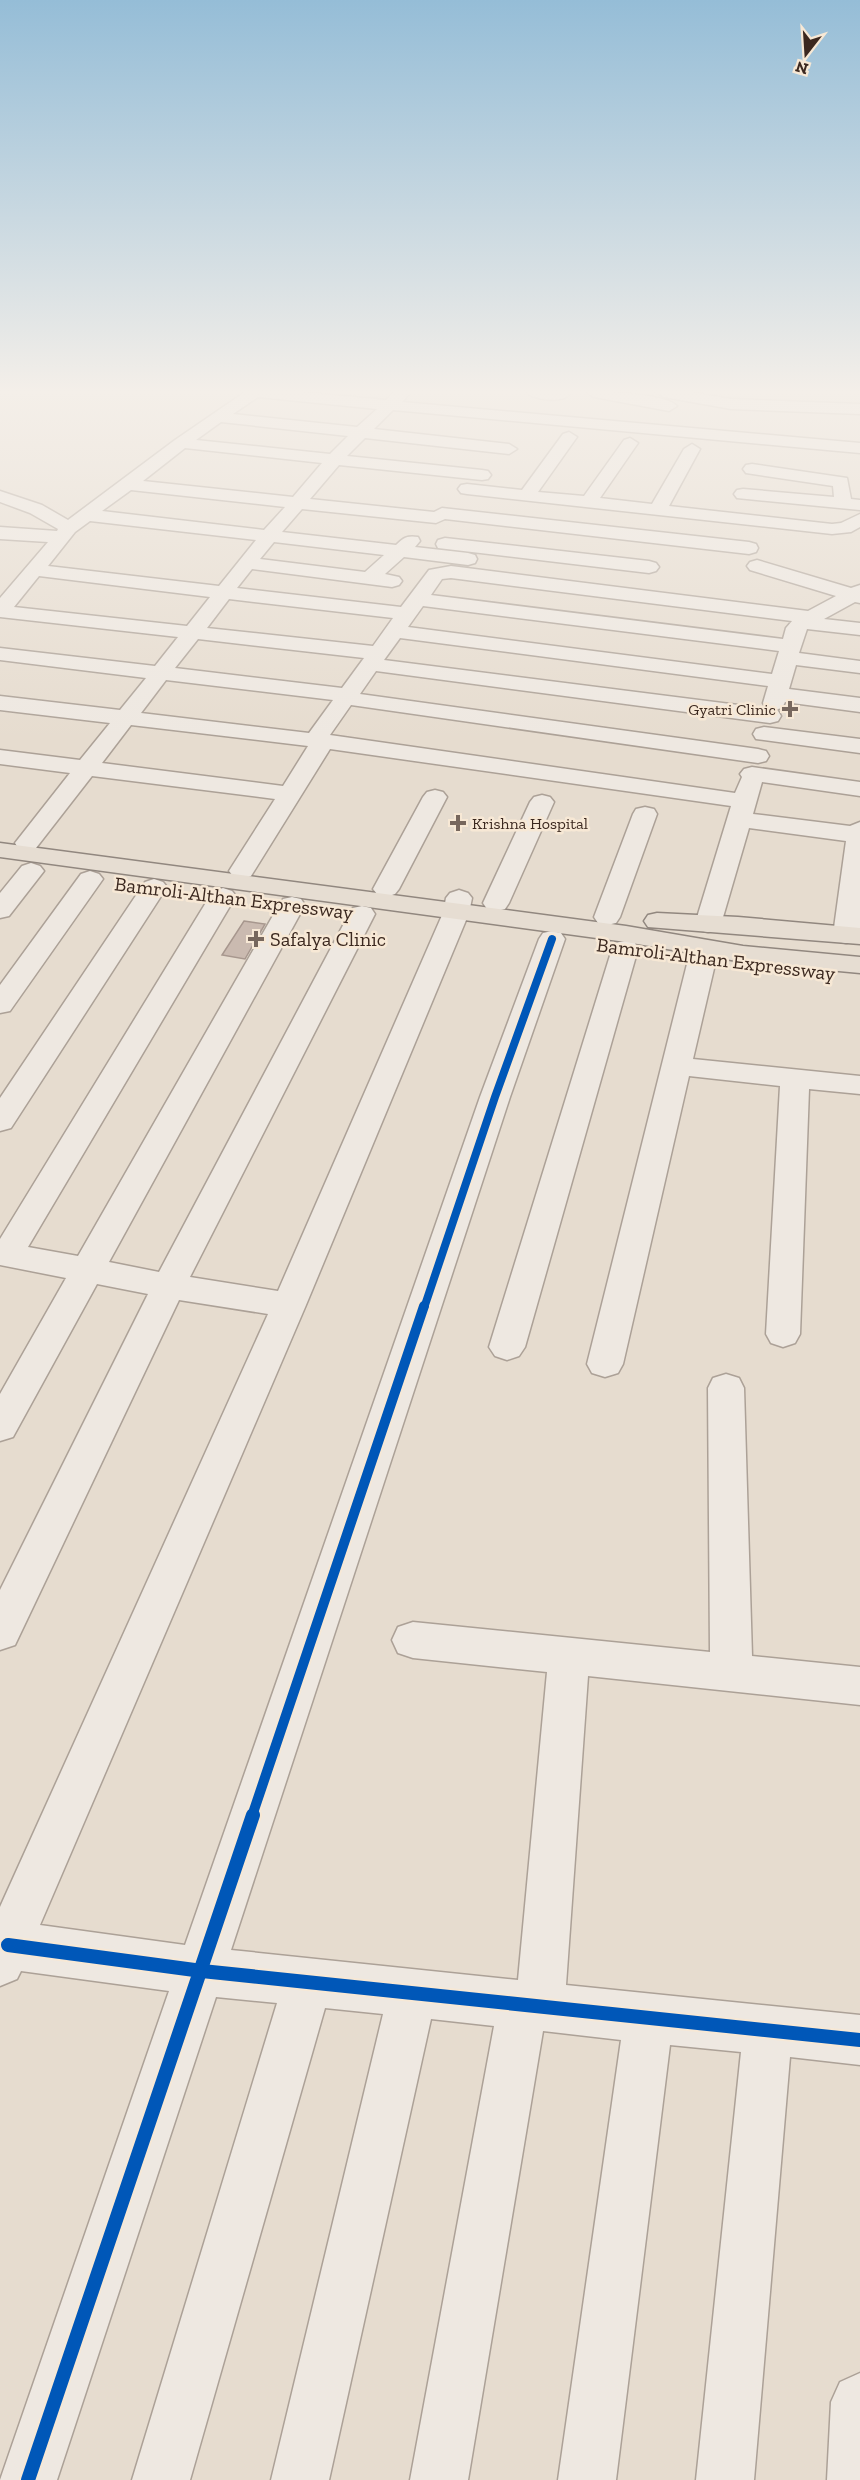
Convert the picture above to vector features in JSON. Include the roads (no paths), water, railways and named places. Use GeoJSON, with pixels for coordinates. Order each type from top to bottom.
{"type":"FeatureCollection","features":[{"type":"Feature","properties":{"kind":"main road"},"geometry":{"type":"LineString","coordinates":[[0,839],[386,889],[455,912],[496,903],[620,934],[743,954],[860,965]]}},
{"type":"Feature","properties":{"kind":"main road","name":"Bamroli-Althan Expressway"},"geometry":{"type":"LineString","coordinates":[[0,850],[620,934],[702,960],[860,976]]}},
{"type":"Feature","properties":{"kind":"main road","name":"Bamroli-Althan Expressway"},"geometry":{"type":"LineString","coordinates":[[0,867],[362,914],[455,912],[552,939],[620,934]]}},
{"type":"Feature","properties":{"kind":"main road"},"geometry":{"type":"LineString","coordinates":[[620,934],[708,924],[855,939]]}},
{"type":"Feature","properties":{"kind":"main road"},"geometry":{"type":"LineString","coordinates":[[620,934],[855,939]]}},
{"type":"Feature","properties":{"kind":"street"},"geometry":{"type":"LineString","coordinates":[[32,508],[65,533]]}},
{"type":"Feature","properties":{"kind":"street"},"geometry":{"type":"LineString","coordinates":[[96,508],[65,533],[0,611],[192,632],[373,659],[767,725],[860,746]]}},
{"type":"Feature","properties":{"kind":"street"},"geometry":{"type":"LineString","coordinates":[[189,508],[374,529]]}},
{"type":"Feature","properties":{"kind":"street"},"geometry":{"type":"LineString","coordinates":[[27,843],[246,563],[293,508]]}},
{"type":"Feature","properties":{"kind":"street"},"geometry":{"type":"LineString","coordinates":[[366,508],[553,525],[749,548]]}},
{"type":"Feature","properties":{"kind":"street"},"geometry":{"type":"LineString","coordinates":[[370,578],[407,539],[447,508]]}},
{"type":"Feature","properties":{"kind":"street"},"geometry":{"type":"LineString","coordinates":[[536,554],[564,508]]}},
{"type":"Feature","properties":{"kind":"street"},"geometry":{"type":"LineString","coordinates":[[629,508],[852,531],[860,519]]}},
{"type":"Feature","properties":{"kind":"street"},"geometry":{"type":"LineString","coordinates":[[657,598],[648,562],[660,538],[668,508]]}},
{"type":"Feature","properties":{"kind":"street"},"geometry":{"type":"LineString","coordinates":[[733,519],[738,508]]}},
{"type":"Feature","properties":{"kind":"street"},"geometry":{"type":"LineString","coordinates":[[86,515],[270,535],[407,539],[649,567]]}},
{"type":"Feature","properties":{"kind":"street"},"geometry":{"type":"LineString","coordinates":[[0,533],[65,533]]}},
{"type":"Feature","properties":{"kind":"street"},"geometry":{"type":"LineString","coordinates":[[407,539],[516,565]]}},
{"type":"Feature","properties":{"kind":"street"},"geometry":{"type":"LineString","coordinates":[[246,563],[370,578],[416,599]]}},
{"type":"Feature","properties":{"kind":"street"},"geometry":{"type":"LineString","coordinates":[[757,566],[857,594]]}},
{"type":"Feature","properties":{"kind":"street"},"geometry":{"type":"LineString","coordinates":[[34,570],[223,593],[416,599],[537,614],[789,652],[860,667]]}},
{"type":"Feature","properties":{"kind":"street"},"geometry":{"type":"LineString","coordinates":[[242,871],[291,794],[346,697],[436,574],[443,572],[657,598],[807,619],[860,629]]}},
{"type":"Feature","properties":{"kind":"street"},"geometry":{"type":"LineString","coordinates":[[467,739],[554,585]]}},
{"type":"Feature","properties":{"kind":"street"},"geometry":{"type":"LineString","coordinates":[[708,924],[796,628],[807,619],[857,594]]}},
{"type":"Feature","properties":{"kind":"street"},"geometry":{"type":"LineString","coordinates":[[208,612],[231,615]]}},
{"type":"Feature","properties":{"kind":"street"},"geometry":{"type":"LineString","coordinates":[[368,631],[520,647],[778,688],[860,705]]}},
{"type":"Feature","properties":{"kind":"street"},"geometry":{"type":"LineString","coordinates":[[0,654],[160,672],[346,697],[467,739],[742,810],[859,833],[855,939]]}},
{"type":"Feature","properties":{"kind":"street"},"geometry":{"type":"LineString","coordinates":[[0,703],[319,741],[467,739],[755,765],[860,789]]}},
{"type":"Feature","properties":{"kind":"street"},"geometry":{"type":"LineString","coordinates":[[0,756],[291,794]]}},
{"type":"Feature","properties":{"kind":"street"},"geometry":{"type":"LineString","coordinates":[[386,889],[435,796]]}},
{"type":"Feature","properties":{"kind":"street"},"geometry":{"type":"LineString","coordinates":[[496,903],[542,802]]}},
{"type":"Feature","properties":{"kind":"street"},"geometry":{"type":"LineString","coordinates":[[507,1347],[620,934],[645,814]]}},
{"type":"Feature","properties":{"kind":"street"},"geometry":{"type":"LineString","coordinates":[[0,910],[31,871]]}},
{"type":"Feature","properties":{"kind":"street"},"geometry":{"type":"LineString","coordinates":[[0,1005],[90,879]]}},
{"type":"Feature","properties":{"kind":"street"},"geometry":{"type":"LineString","coordinates":[[0,1121],[154,887]]}},
{"type":"Feature","properties":{"kind":"street"},"geometry":{"type":"LineString","coordinates":[[223,896],[4,1254],[169,1286],[289,1305]]}},
{"type":"Feature","properties":{"kind":"street"},"geometry":{"type":"LineString","coordinates":[[0,1427],[292,905]]}},
{"type":"Feature","properties":{"kind":"street"},"geometry":{"type":"LineString","coordinates":[[455,912],[289,1305],[4,1954],[202,1971],[860,2040]]}},
{"type":"Feature","properties":{"kind":"street"},"geometry":{"type":"LineString","coordinates":[[0,1632],[169,1286],[362,914]]}},
{"type":"Feature","properties":{"kind":"street"},"geometry":{"type":"LineString","coordinates":[[28,2480],[202,1971],[495,1097],[552,939]]}},
{"type":"Feature","properties":{"kind":"street"},"geometry":{"type":"LineString","coordinates":[[605,1364],[702,960]]}},
{"type":"Feature","properties":{"kind":"street"},"geometry":{"type":"LineString","coordinates":[[676,1066],[860,1085]]}},
{"type":"Feature","properties":{"kind":"street"},"geometry":{"type":"LineString","coordinates":[[783,1334],[795,1078]]}},
{"type":"Feature","properties":{"kind":"street"},"geometry":{"type":"LineString","coordinates":[[726,1388],[731,1672]]}},
{"type":"Feature","properties":{"kind":"street"},"geometry":{"type":"LineString","coordinates":[[413,1640],[860,1686]]}},
{"type":"Feature","properties":{"kind":"street"},"geometry":{"type":"LineString","coordinates":[[439,2480],[531,2005],[569,1656]]}},
{"type":"Feature","properties":{"kind":"street"},"geometry":{"type":"LineString","coordinates":[[161,2480],[308,1982]]}},
{"type":"Feature","properties":{"kind":"street"},"geometry":{"type":"LineString","coordinates":[[300,2480],[412,1993]]}},
{"type":"Feature","properties":{"kind":"street"},"geometry":{"type":"LineString","coordinates":[[586,2480],[649,2018]]}},
{"type":"Feature","properties":{"kind":"street"},"geometry":{"type":"LineString","coordinates":[[725,2480],[768,2030]]}},
{"type":"Feature","properties":{"kind":"street"},"geometry":{"type":"LineString","coordinates":[[856,2480],[860,2402]]}},
{"type":"Feature","properties":{"kind":"place","name":"Gyatri Clinic"},"geometry":{"type":"Point","coordinates":[790,709]}},
{"type":"Feature","properties":{"kind":"place","name":"Krishna Hospital"},"geometry":{"type":"Point","coordinates":[458,823]}},
{"type":"Feature","properties":{"kind":"place","name":"Safalya Clinic"},"geometry":{"type":"Point","coordinates":[256,939]}}]}
